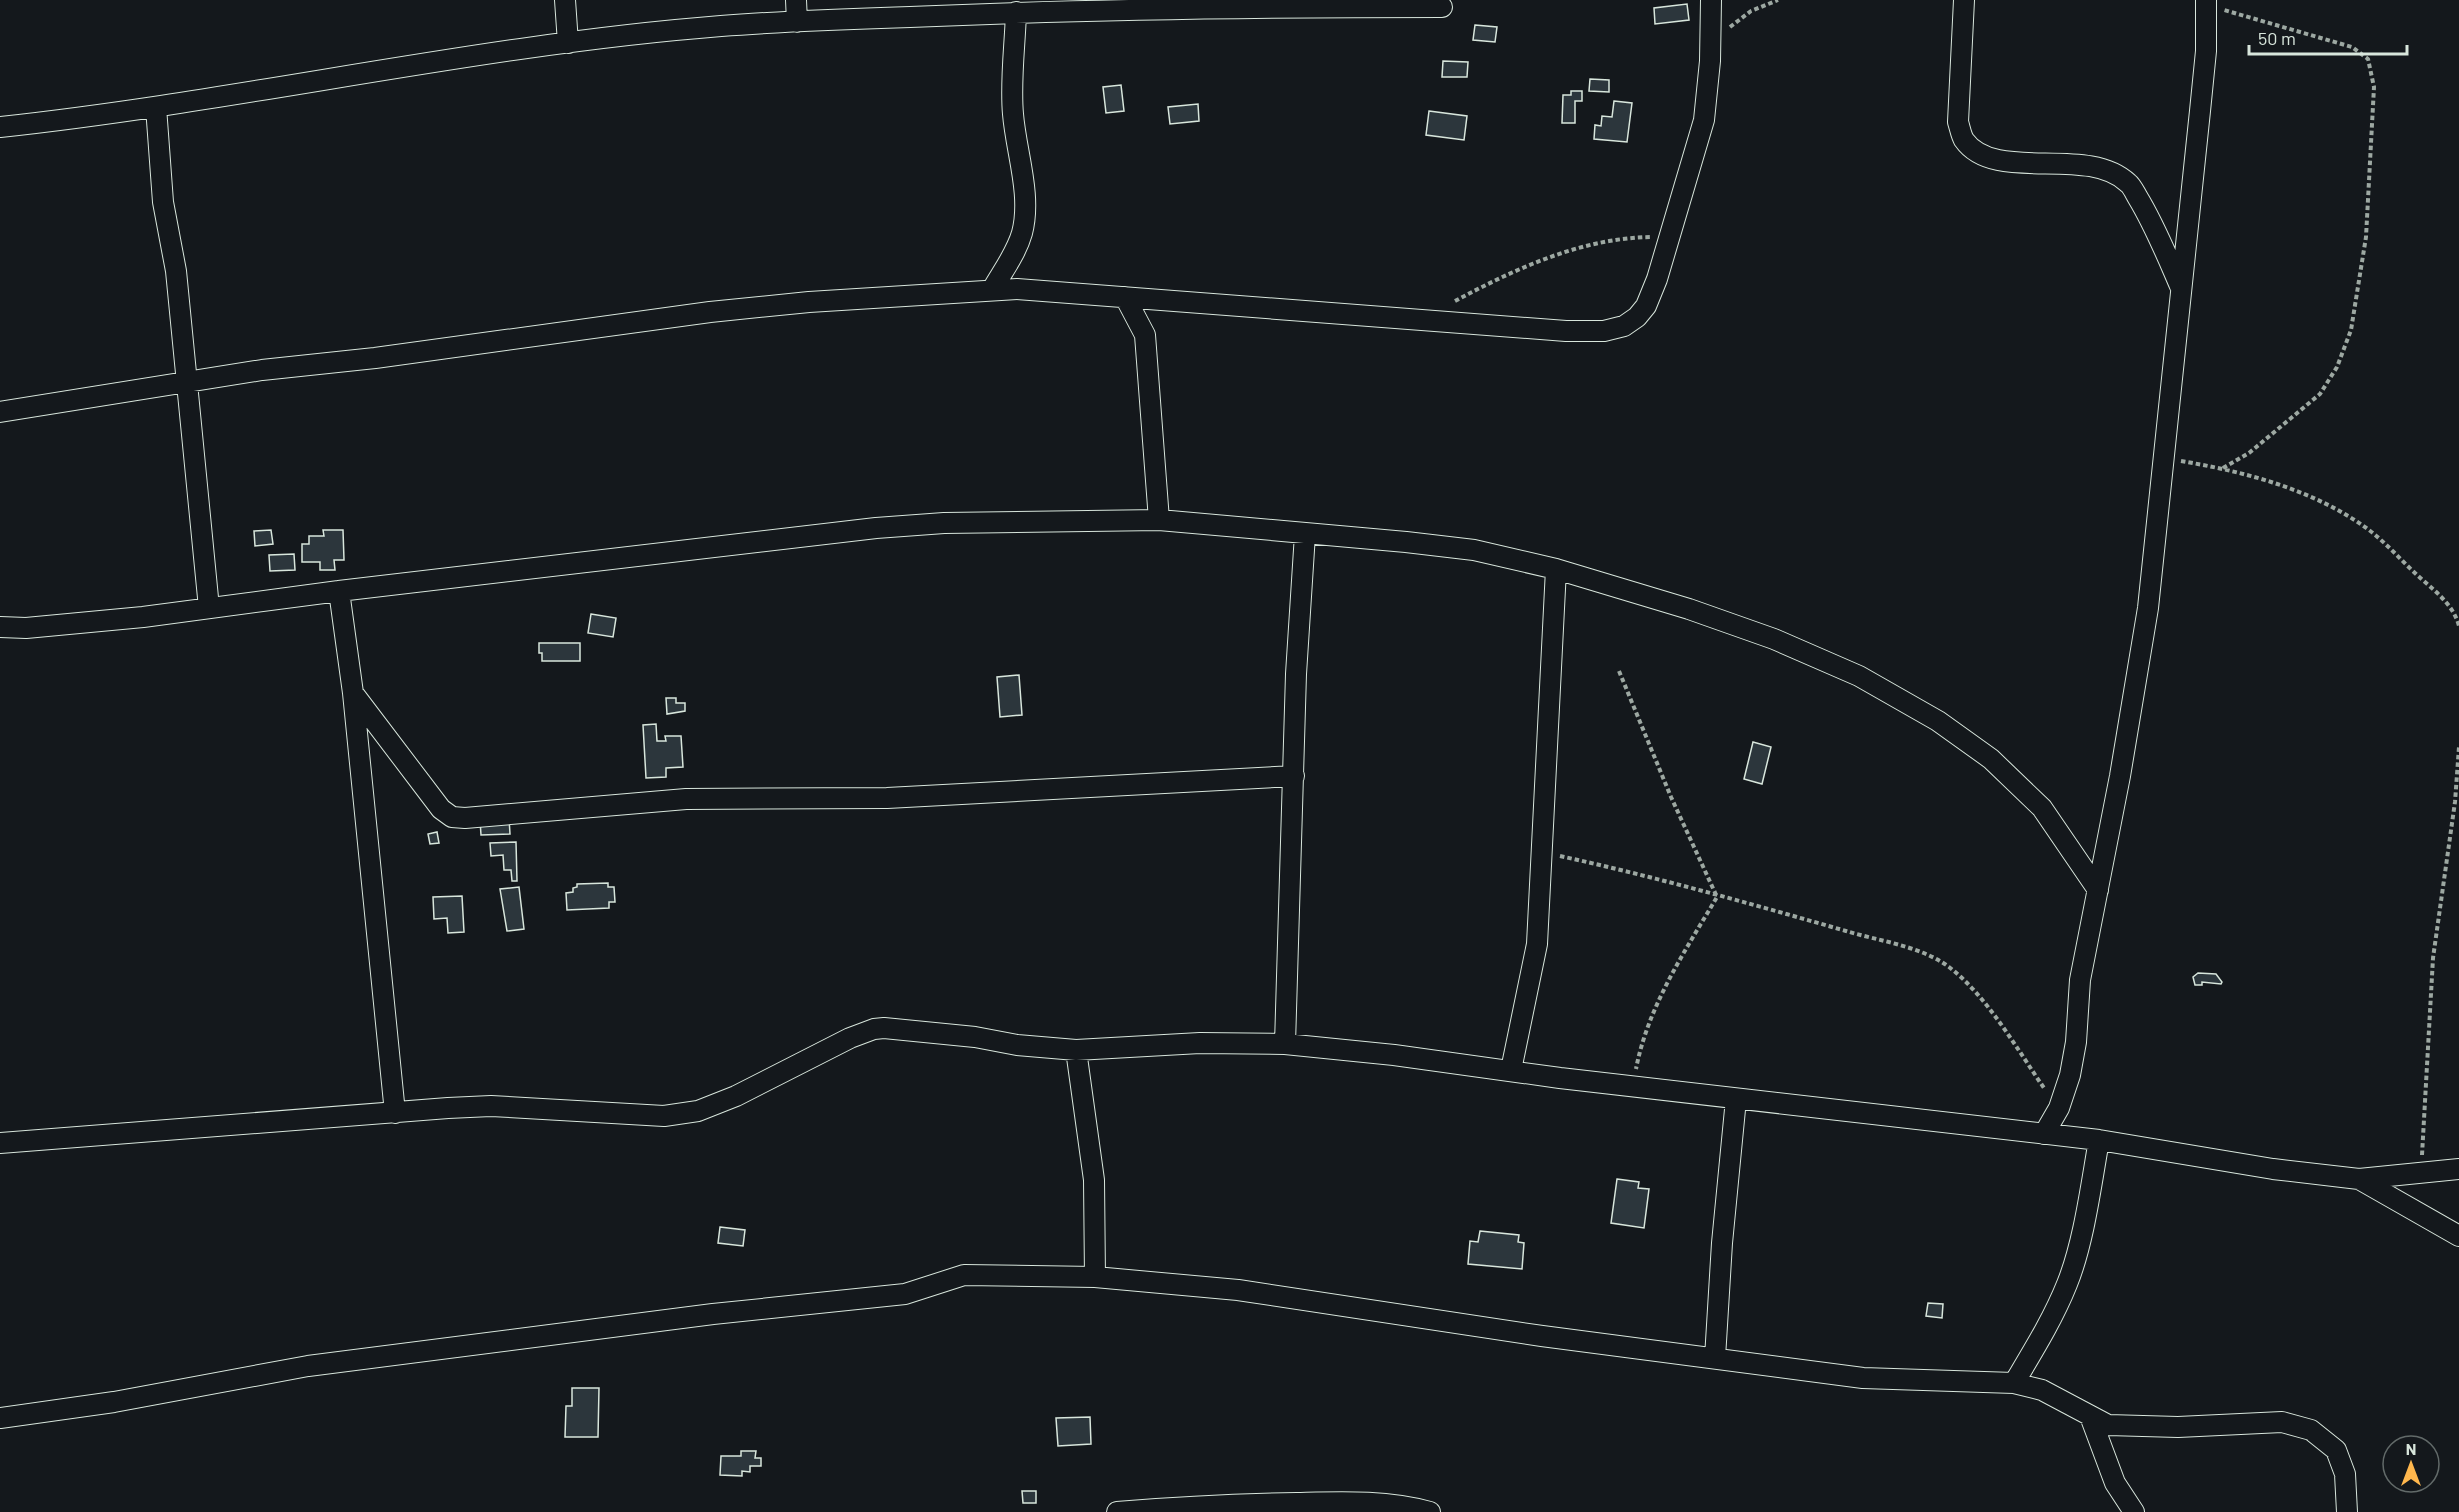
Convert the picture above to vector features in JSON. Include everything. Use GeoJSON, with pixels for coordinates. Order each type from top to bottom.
{"type":"FeatureCollection","features":[{"type":"Feature","properties":{"kind":"street"},"geometry":{"type":"LineString","coordinates":[[565,0],[568,43]]}},
{"type":"Feature","properties":{"kind":"street"},"geometry":{"type":"LineString","coordinates":[[796,0],[797,22]]}},
{"type":"Feature","properties":{"kind":"street"},"geometry":{"type":"LineString","coordinates":[[0,412],[262,370],[375,358],[710,312],[809,302],[992,290],[1036,289],[1384,319],[1566,332],[1604,331],[1630,323],[1646,306],[1670,237],[1704,120],[1710,61],[1711,0]]}},
{"type":"Feature","properties":{"kind":"street"},"geometry":{"type":"LineString","coordinates":[[1965,0],[1958,122],[1963,139],[1979,154],[2017,162],[2079,164],[2108,169],[2129,183],[2151,219],[2181,286]]}},
{"type":"Feature","properties":{"kind":"street"},"geometry":{"type":"LineString","coordinates":[[2044,1134],[2059,1108],[2070,1075],[2076,1042],[2080,980],[2120,776],[2148,608],[2206,51],[2206,2]]}},
{"type":"Feature","properties":{"kind":"street"},"geometry":{"type":"LineString","coordinates":[[0,127],[156,107],[371,71],[568,43],[720,26],[1016,12],[1164,8],[1442,6]]}},
{"type":"Feature","properties":{"kind":"street"},"geometry":{"type":"LineString","coordinates":[[992,290],[1014,252],[1022,233],[1024,215],[1022,175],[1013,113],[1016,12]]}},
{"type":"Feature","properties":{"kind":"street"},"geometry":{"type":"LineString","coordinates":[[156,107],[163,202],[176,271],[209,608]]}},
{"type":"Feature","properties":{"kind":"street"},"geometry":{"type":"LineString","coordinates":[[1125,297],[1145,335],[1159,520]]}},
{"type":"Feature","properties":{"kind":"street"},"geometry":{"type":"LineString","coordinates":[[0,627],[26,628],[143,617],[339,591],[876,528],[944,523],[1159,520],[1236,525],[1474,550],[1556,569],[1689,609],[1774,639],[1859,676],[1938,721],[1991,759],[2042,808],[2098,890]]}},
{"type":"Feature","properties":{"kind":"street"},"geometry":{"type":"LineString","coordinates":[[1285,1044],[1296,674],[1305,534]]}},
{"type":"Feature","properties":{"kind":"street"},"geometry":{"type":"LineString","coordinates":[[1511,1070],[1538,944],[1556,569]]}},
{"type":"Feature","properties":{"kind":"street"},"geometry":{"type":"LineString","coordinates":[[339,591],[352,693],[395,1113]]}},
{"type":"Feature","properties":{"kind":"street"},"geometry":{"type":"LineString","coordinates":[[352,693],[441,809],[452,817],[465,818],[686,799],[887,798],[1294,776]]}},
{"type":"Feature","properties":{"kind":"street"},"geometry":{"type":"LineString","coordinates":[[0,1143],[490,1106],[664,1116],[698,1111],[736,1096],[850,1038],[874,1029],[884,1028],[1076,1050],[1200,1043],[1285,1044],[1394,1055],[1633,1087],[2099,1140],[2273,1169],[2359,1179],[2421,1174],[2459,1168]]}},
{"type":"Feature","properties":{"kind":"street"},"geometry":{"type":"LineString","coordinates":[[1076,1050],[1094,1180],[1095,1277]]}},
{"type":"Feature","properties":{"kind":"street"},"geometry":{"type":"LineString","coordinates":[[1715,1358],[1722,1243],[1736,1099]]}},
{"type":"Feature","properties":{"kind":"street"},"geometry":{"type":"LineString","coordinates":[[2014,1383],[2067,1284],[2085,1217],[2099,1140]]}},
{"type":"Feature","properties":{"kind":"street"},"geometry":{"type":"LineString","coordinates":[[2359,1179],[2459,1236]]}},
{"type":"Feature","properties":{"kind":"street"},"geometry":{"type":"LineString","coordinates":[[0,1418],[114,1402],[308,1366],[702,1316],[905,1294],[964,1275],[1095,1277],[1238,1290],[1542,1336],[1875,1380],[2014,1383],[2042,1390],[2108,1425],[2144,1427],[2282,1422],[2311,1430],[2336,1450],[2344,1474],[2347,1512]]}},
{"type":"Feature","properties":{"kind":"street"},"geometry":{"type":"LineString","coordinates":[[2090,1416],[2115,1482],[2134,1512]]}},
{"type":"Feature","properties":{"kind":"street"},"geometry":{"type":"LineString","coordinates":[[1117,1512],[1208,1505],[1360,1502],[1410,1507],[1430,1512]]}},
{"type":"Feature","properties":{"kind":"path"},"geometry":{"type":"LineString","coordinates":[[1726,33],[1735,22],[1751,11],[1778,0]]}},
{"type":"Feature","properties":{"kind":"path"},"geometry":{"type":"LineString","coordinates":[[2206,2],[2352,47],[2368,59],[2374,87],[2366,237],[2350,330],[2337,368],[2320,394],[2249,453],[2223,468]]}},
{"type":"Feature","properties":{"kind":"path"},"geometry":{"type":"LineString","coordinates":[[1450,304],[1502,276],[1544,259],[1615,238],[1670,237]]}},
{"type":"Feature","properties":{"kind":"path"},"geometry":{"type":"LineString","coordinates":[[2162,457],[2223,468],[2266,479],[2310,497],[2367,529],[2449,605],[2459,626]]}},
{"type":"Feature","properties":{"kind":"path"},"geometry":{"type":"LineString","coordinates":[[1619,671],[1671,797],[1717,897]]}},
{"type":"Feature","properties":{"kind":"path"},"geometry":{"type":"LineString","coordinates":[[2421,1174],[2433,958],[2454,812],[2459,747]]}},
{"type":"Feature","properties":{"kind":"path"},"geometry":{"type":"LineString","coordinates":[[1542,852],[1630,871],[1717,897],[1904,947],[1935,959],[1949,968],[1988,1009],[2010,1036],[2059,1108]]}},
{"type":"Feature","properties":{"kind":"path"},"geometry":{"type":"LineString","coordinates":[[1633,1087],[1641,1047],[1659,1001],[1717,897]]}},
{"type":"Feature","properties":{"kind":"building"},"geometry":{"type":"Polygon","coordinates":[[[1687,4],[1689,20],[1655,24],[1654,8],[1687,4]]]}},
{"type":"Feature","properties":{"kind":"building"},"geometry":{"type":"Polygon","coordinates":[[[1475,25],[1497,27],[1495,42],[1473,40],[1475,25]]]}},
{"type":"Feature","properties":{"kind":"building"},"geometry":{"type":"Polygon","coordinates":[[[1443,61],[1468,62],[1467,77],[1442,77],[1443,61]]]}},
{"type":"Feature","properties":{"kind":"building"},"geometry":{"type":"Polygon","coordinates":[[[1590,79],[1609,80],[1609,92],[1589,91],[1590,79]]]}},
{"type":"Feature","properties":{"kind":"building"},"geometry":{"type":"Polygon","coordinates":[[[1121,85],[1124,111],[1106,113],[1103,87],[1121,85]]]}},
{"type":"Feature","properties":{"kind":"building"},"geometry":{"type":"Polygon","coordinates":[[[1571,91],[1582,91],[1582,101],[1575,101],[1575,123],[1562,123],[1563,95],[1571,95],[1571,91]]]}},
{"type":"Feature","properties":{"kind":"building"},"geometry":{"type":"Polygon","coordinates":[[[1614,101],[1632,103],[1627,142],[1594,139],[1595,125],[1601,126],[1602,116],[1612,117],[1614,101]]]}},
{"type":"Feature","properties":{"kind":"building"},"geometry":{"type":"Polygon","coordinates":[[[1198,104],[1199,121],[1170,124],[1168,107],[1198,104]]]}},
{"type":"Feature","properties":{"kind":"building"},"geometry":{"type":"Polygon","coordinates":[[[1429,111],[1467,116],[1464,140],[1426,135],[1429,111]]]}},
{"type":"Feature","properties":{"kind":"building"},"geometry":{"type":"Polygon","coordinates":[[[271,530],[273,544],[255,546],[254,531],[271,530]]]}},
{"type":"Feature","properties":{"kind":"building"},"geometry":{"type":"Polygon","coordinates":[[[323,530],[343,530],[344,560],[334,560],[335,570],[320,570],[320,562],[302,562],[302,544],[309,544],[309,536],[324,536],[323,530]]]}},
{"type":"Feature","properties":{"kind":"building"},"geometry":{"type":"Polygon","coordinates":[[[294,554],[295,570],[270,571],[269,555],[294,554]]]}},
{"type":"Feature","properties":{"kind":"building"},"geometry":{"type":"Polygon","coordinates":[[[591,614],[616,618],[613,637],[588,633],[591,614]]]}},
{"type":"Feature","properties":{"kind":"building"},"geometry":{"type":"Polygon","coordinates":[[[539,643],[580,643],[580,661],[542,661],[539,643]]]}},
{"type":"Feature","properties":{"kind":"building"},"geometry":{"type":"Polygon","coordinates":[[[1019,675],[1022,715],[1000,717],[997,677],[1019,675]]]}},
{"type":"Feature","properties":{"kind":"building"},"geometry":{"type":"Polygon","coordinates":[[[666,698],[676,698],[676,703],[685,703],[685,711],[667,714],[666,698]]]}},
{"type":"Feature","properties":{"kind":"building"},"geometry":{"type":"Polygon","coordinates":[[[656,724],[657,741],[666,741],[665,736],[681,736],[683,767],[666,768],[666,777],[646,778],[643,725],[656,724]]]}},
{"type":"Feature","properties":{"kind":"building"},"geometry":{"type":"Polygon","coordinates":[[[1753,742],[1771,747],[1762,784],[1744,779],[1753,742]]]}},
{"type":"Feature","properties":{"kind":"building"},"geometry":{"type":"Polygon","coordinates":[[[509,818],[510,834],[481,835],[480,820],[509,818]]]}},
{"type":"Feature","properties":{"kind":"building"},"geometry":{"type":"Polygon","coordinates":[[[437,832],[439,843],[430,844],[428,834],[437,832]]]}},
{"type":"Feature","properties":{"kind":"building"},"geometry":{"type":"Polygon","coordinates":[[[516,842],[517,881],[512,881],[511,870],[504,870],[503,855],[491,856],[490,843],[516,842]]]}},
{"type":"Feature","properties":{"kind":"building"},"geometry":{"type":"Polygon","coordinates":[[[608,883],[608,887],[614,887],[615,902],[609,902],[609,908],[567,910],[566,893],[573,892],[577,884],[608,883]]]}},
{"type":"Feature","properties":{"kind":"building"},"geometry":{"type":"Polygon","coordinates":[[[519,887],[524,929],[507,931],[500,889],[519,887]]]}},
{"type":"Feature","properties":{"kind":"building"},"geometry":{"type":"Polygon","coordinates":[[[462,896],[464,932],[448,933],[447,918],[434,919],[433,897],[462,896]]]}},
{"type":"Feature","properties":{"kind":"building"},"geometry":{"type":"Polygon","coordinates":[[[2198,973],[2216,974],[2222,982],[2221,984],[2202,982],[2202,985],[2195,985],[2193,977],[2198,973]]]}},
{"type":"Feature","properties":{"kind":"building"},"geometry":{"type":"Polygon","coordinates":[[[1617,1179],[1639,1182],[1638,1188],[1649,1189],[1644,1228],[1611,1223],[1617,1179]]]}},
{"type":"Feature","properties":{"kind":"building"},"geometry":{"type":"Polygon","coordinates":[[[720,1227],[745,1230],[743,1246],[718,1243],[720,1227]]]}},
{"type":"Feature","properties":{"kind":"building"},"geometry":{"type":"Polygon","coordinates":[[[1480,1231],[1519,1235],[1518,1242],[1524,1243],[1522,1269],[1468,1264],[1470,1241],[1478,1242],[1480,1231]]]}},
{"type":"Feature","properties":{"kind":"building"},"geometry":{"type":"Polygon","coordinates":[[[1928,1303],[1943,1304],[1942,1318],[1926,1316],[1928,1303]]]}},
{"type":"Feature","properties":{"kind":"building"},"geometry":{"type":"Polygon","coordinates":[[[572,1388],[599,1388],[598,1437],[565,1437],[566,1406],[572,1406],[572,1388]]]}},
{"type":"Feature","properties":{"kind":"building"},"geometry":{"type":"Polygon","coordinates":[[[1090,1417],[1091,1444],[1058,1446],[1056,1418],[1090,1417]]]}},
{"type":"Feature","properties":{"kind":"building"},"geometry":{"type":"Polygon","coordinates":[[[741,1451],[756,1451],[755,1458],[761,1458],[761,1466],[750,1466],[750,1472],[742,1471],[742,1476],[720,1475],[721,1456],[741,1456],[741,1451]]]}},
{"type":"Feature","properties":{"kind":"building"},"geometry":{"type":"Polygon","coordinates":[[[1022,1491],[1036,1491],[1036,1503],[1023,1503],[1022,1491]]]}}]}
